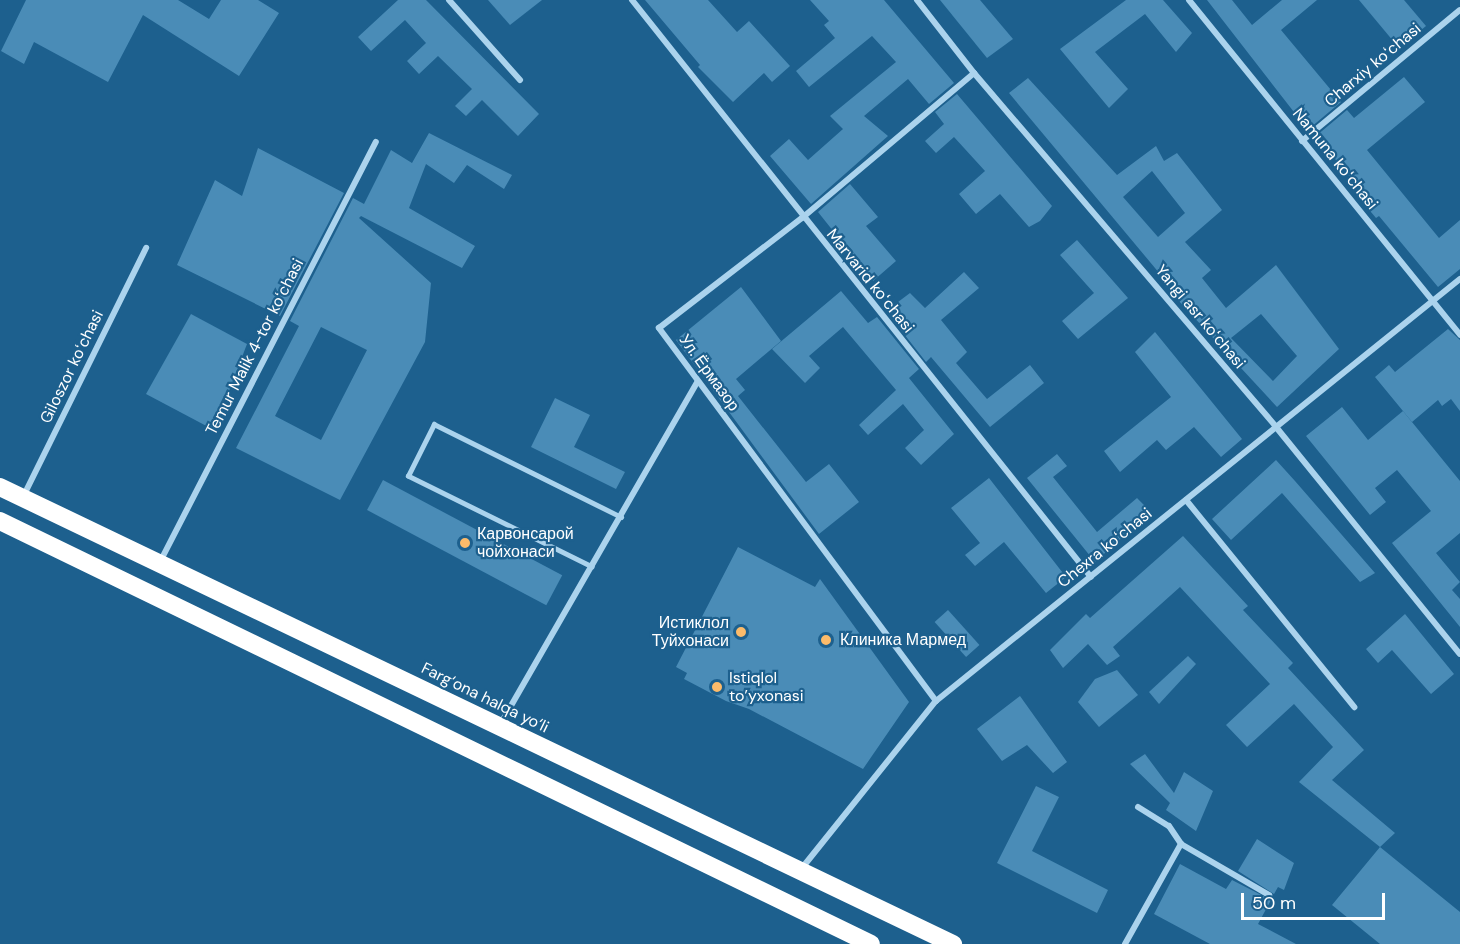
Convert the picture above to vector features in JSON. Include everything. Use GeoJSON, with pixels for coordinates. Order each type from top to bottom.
{"type":"FeatureCollection","features":[{"type":"Feature","properties":{"kind":"highway","name":"Farg‘ona halqa yo‘li"},"geometry":{"type":"LineString","coordinates":[[0,487],[953,944]]}},
{"type":"Feature","properties":{"kind":"highway"},"geometry":{"type":"LineString","coordinates":[[0,521],[871,944]]}},
{"type":"Feature","properties":{"kind":"street"},"geometry":{"type":"LineString","coordinates":[[449,0],[520,80]]}},
{"type":"Feature","properties":{"kind":"street","name":"Marvarid koʻchasi"},"geometry":{"type":"LineString","coordinates":[[632,0],[802,218],[1091,577]]}},
{"type":"Feature","properties":{"kind":"street","name":"Yangi asr koʻchasi"},"geometry":{"type":"LineString","coordinates":[[917,0],[974,73],[1276,427],[1460,654]]}},
{"type":"Feature","properties":{"kind":"street","name":"Namuna koʻchasi"},"geometry":{"type":"LineString","coordinates":[[1189,0],[1460,335]]}},
{"type":"Feature","properties":{"kind":"street","name":"Charxiy koʻchasi"},"geometry":{"type":"LineString","coordinates":[[1302,141],[1460,10]]}},
{"type":"Feature","properties":{"kind":"street","name":"Ул. Ёрмазор"},"geometry":{"type":"LineString","coordinates":[[936,701],[659,328],[802,218],[974,73]]}},
{"type":"Feature","properties":{"kind":"street","name":"Temur Malik 4-tor koʻchasi"},"geometry":{"type":"LineString","coordinates":[[159,563],[376,142]]}},
{"type":"Feature","properties":{"kind":"street","name":"Giloszor koʻchasi"},"geometry":{"type":"LineString","coordinates":[[22,497],[146,248]]}},
{"type":"Feature","properties":{"kind":"street","name":"Chexra koʻchasi"},"geometry":{"type":"LineString","coordinates":[[800,871],[936,701],[1460,279]]}},
{"type":"Feature","properties":{"kind":"street"},"geometry":{"type":"LineString","coordinates":[[499,727],[697,382]]}},
{"type":"Feature","properties":{"kind":"street"},"geometry":{"type":"LineString","coordinates":[[1186,500],[1354,707]]}},
{"type":"Feature","properties":{"kind":"street"},"geometry":{"type":"LineString","coordinates":[[1138,807],[1169,826],[1181,844],[1269,895]]}},
{"type":"Feature","properties":{"kind":"street"},"geometry":{"type":"LineString","coordinates":[[1125,944],[1181,844]]}},
{"type":"Feature","properties":{"kind":"lane"},"geometry":{"type":"LineString","coordinates":[[592,567],[408,476],[434,424],[621,517]]}},
{"type":"Feature","properties":{"kind":"building"},"geometry":{"type":"Polygon","coordinates":[[[26,0],[178,0],[209,19],[221,0],[258,0],[279,13],[239,76],[143,15],[108,82],[34,42],[24,64],[1,51],[26,0]]]}},
{"type":"Feature","properties":{"kind":"building"},"geometry":{"type":"Polygon","coordinates":[[[398,0],[426,0],[539,114],[518,136],[482,100],[466,116],[455,106],[472,89],[438,56],[419,74],[407,61],[426,43],[405,20],[371,51],[358,37],[398,0]]]}},
{"type":"Feature","properties":{"kind":"building"},"geometry":{"type":"Polygon","coordinates":[[[488,0],[542,0],[510,25],[488,0]]]}},
{"type":"Feature","properties":{"kind":"building"},"geometry":{"type":"Polygon","coordinates":[[[645,0],[708,0],[737,32],[749,21],[790,66],[772,82],[764,73],[733,102],[698,67],[700,65],[645,0]]]}},
{"type":"Feature","properties":{"kind":"building"},"geometry":{"type":"Polygon","coordinates":[[[810,0],[884,0],[954,83],[929,104],[908,79],[864,116],[888,136],[811,204],[770,156],[789,139],[808,160],[843,129],[830,116],[896,62],[872,36],[809,87],[796,71],[835,38],[824,25],[829,21],[810,0]]]}},
{"type":"Feature","properties":{"kind":"building"},"geometry":{"type":"Polygon","coordinates":[[[940,0],[980,0],[1013,39],[987,58],[940,0]]]}},
{"type":"Feature","properties":{"kind":"building"},"geometry":{"type":"Polygon","coordinates":[[[1126,0],[1163,0],[1192,33],[1176,52],[1145,14],[1095,52],[1128,89],[1109,108],[1060,49],[1126,0]]]}},
{"type":"Feature","properties":{"kind":"building"},"geometry":{"type":"Polygon","coordinates":[[[1207,0],[1232,0],[1252,25],[1282,0],[1317,0],[1281,30],[1341,102],[1310,128],[1304,125],[1207,0]]]}},
{"type":"Feature","properties":{"kind":"building"},"geometry":{"type":"Polygon","coordinates":[[[1359,0],[1404,0],[1426,26],[1399,48],[1359,0]]]}},
{"type":"Feature","properties":{"kind":"building"},"geometry":{"type":"Polygon","coordinates":[[[1404,77],[1425,102],[1367,150],[1439,238],[1460,220],[1460,269],[1438,287],[1379,216],[1376,218],[1360,199],[1365,195],[1316,136],[1347,110],[1354,118],[1404,77]]]}},
{"type":"Feature","properties":{"kind":"building"},"geometry":{"type":"Polygon","coordinates":[[[1028,78],[1117,175],[1156,146],[1164,161],[1177,153],[1222,210],[1185,242],[1211,270],[1202,278],[1226,308],[1276,265],[1339,349],[1277,407],[1165,286],[1165,280],[1009,93],[1028,78]],[[1152,171],[1123,197],[1158,237],[1185,213],[1152,171]],[[1261,314],[1231,338],[1273,381],[1297,356],[1261,314]]]}},
{"type":"Feature","properties":{"kind":"building"},"geometry":{"type":"Polygon","coordinates":[[[957,94],[1052,206],[1040,221],[1029,227],[1000,194],[976,214],[959,194],[985,171],[954,137],[936,153],[925,141],[944,124],[935,112],[957,94]]]}},
{"type":"Feature","properties":{"kind":"building"},"geometry":{"type":"Polygon","coordinates":[[[429,133],[512,175],[504,189],[467,165],[454,183],[426,164],[409,208],[475,246],[462,268],[361,216],[359,218],[431,283],[425,342],[340,500],[236,448],[299,326],[290,321],[353,198],[364,204],[391,150],[412,163],[429,133]],[[321,327],[275,416],[321,440],[367,350],[321,327]]]}},
{"type":"Feature","properties":{"kind":"building"},"geometry":{"type":"Polygon","coordinates":[[[258,148],[344,193],[280,316],[177,265],[215,180],[242,196],[258,148]]]}},
{"type":"Feature","properties":{"kind":"building"},"geometry":{"type":"Polygon","coordinates":[[[850,184],[878,217],[866,226],[896,261],[873,281],[818,212],[850,184]]]}},
{"type":"Feature","properties":{"kind":"building"},"geometry":{"type":"Polygon","coordinates":[[[1077,240],[1128,298],[1078,339],[1062,321],[1094,293],[1060,255],[1077,240]]]}},
{"type":"Feature","properties":{"kind":"building"},"geometry":{"type":"Polygon","coordinates":[[[964,272],[979,288],[941,320],[967,352],[956,363],[987,399],[1030,365],[1044,383],[990,427],[931,357],[926,362],[886,311],[910,293],[925,308],[964,272]]]}},
{"type":"Feature","properties":{"kind":"building"},"geometry":{"type":"Polygon","coordinates":[[[741,287],[781,341],[736,379],[745,390],[738,396],[806,482],[829,464],[859,502],[819,534],[676,340],[741,287]]]}},
{"type":"Feature","properties":{"kind":"building"},"geometry":{"type":"Polygon","coordinates":[[[841,291],[868,323],[877,317],[919,369],[909,378],[954,434],[921,465],[905,448],[924,430],[903,404],[868,435],[859,425],[896,390],[843,327],[809,356],[820,368],[805,383],[772,349],[841,291]]]}},
{"type":"Feature","properties":{"kind":"building"},"geometry":{"type":"Polygon","coordinates":[[[191,314],[247,344],[214,430],[146,394],[191,314]]]}},
{"type":"Feature","properties":{"kind":"building"},"geometry":{"type":"Polygon","coordinates":[[[1448,329],[1460,340],[1460,411],[1451,399],[1442,406],[1438,400],[1412,422],[1375,377],[1389,365],[1395,372],[1448,329]]]}},
{"type":"Feature","properties":{"kind":"building"},"geometry":{"type":"Polygon","coordinates":[[[1155,332],[1242,439],[1221,457],[1194,427],[1166,450],[1157,440],[1120,472],[1104,451],[1171,397],[1135,352],[1155,332]]]}},
{"type":"Feature","properties":{"kind":"building"},"geometry":{"type":"Polygon","coordinates":[[[555,398],[590,415],[574,447],[625,472],[616,489],[531,447],[555,398]]]}},
{"type":"Feature","properties":{"kind":"building"},"geometry":{"type":"Polygon","coordinates":[[[1342,407],[1368,440],[1403,411],[1460,481],[1460,533],[1436,553],[1460,582],[1452,590],[1460,599],[1460,627],[1392,543],[1431,511],[1397,470],[1375,488],[1386,502],[1370,515],[1306,436],[1342,407]]]}},
{"type":"Feature","properties":{"kind":"building"},"geometry":{"type":"Polygon","coordinates":[[[1057,454],[1067,466],[1053,477],[1097,532],[1137,498],[1147,508],[1147,515],[1095,562],[1027,478],[1057,454]]]}},
{"type":"Feature","properties":{"kind":"building"},"geometry":{"type":"Polygon","coordinates":[[[1276,460],[1375,573],[1360,582],[1282,493],[1231,540],[1212,519],[1276,460]]]}},
{"type":"Feature","properties":{"kind":"building"},"geometry":{"type":"Polygon","coordinates":[[[989,478],[1066,577],[1046,593],[1004,542],[975,566],[965,555],[980,543],[951,508],[989,478]]]}},
{"type":"Feature","properties":{"kind":"building","name":"Карвонсарой чойхонаси"},"geometry":{"type":"Polygon","coordinates":[[[383,480],[562,575],[546,605],[367,510],[383,480]]]}},
{"type":"Feature","properties":{"kind":"building"},"geometry":{"type":"Polygon","coordinates":[[[1183,536],[1248,606],[1243,610],[1293,663],[1288,668],[1364,750],[1332,780],[1395,833],[1380,847],[1299,782],[1333,747],[1294,704],[1247,747],[1226,725],[1270,684],[1180,587],[1113,647],[1120,656],[1107,665],[1088,644],[1063,668],[1050,650],[1086,614],[1090,618],[1183,536]]]}},
{"type":"Feature","properties":{"kind":"building"},"geometry":{"type":"Polygon","coordinates":[[[738,547],[815,587],[820,579],[909,702],[863,769],[749,709],[726,701],[684,679],[687,673],[676,667],[738,547]]]}},
{"type":"Feature","properties":{"kind":"building"},"geometry":{"type":"Polygon","coordinates":[[[948,610],[979,645],[966,657],[935,622],[948,610]]]}},
{"type":"Feature","properties":{"kind":"building"},"geometry":{"type":"Polygon","coordinates":[[[1405,614],[1454,674],[1431,694],[1392,650],[1378,663],[1366,649],[1405,614]]]}},
{"type":"Feature","properties":{"kind":"building"},"geometry":{"type":"Polygon","coordinates":[[[1188,656],[1196,664],[1159,704],[1149,692],[1188,656]]]}},
{"type":"Feature","properties":{"kind":"building"},"geometry":{"type":"Polygon","coordinates":[[[1117,670],[1138,695],[1099,727],[1078,702],[1095,679],[1117,670]]]}},
{"type":"Feature","properties":{"kind":"building"},"geometry":{"type":"Polygon","coordinates":[[[1020,696],[1067,762],[1053,773],[1027,745],[1002,761],[977,729],[1020,696]]]}},
{"type":"Feature","properties":{"kind":"building"},"geometry":{"type":"Polygon","coordinates":[[[1145,754],[1174,793],[1184,772],[1213,791],[1196,831],[1166,810],[1170,803],[1130,764],[1145,754]]]}},
{"type":"Feature","properties":{"kind":"building"},"geometry":{"type":"Polygon","coordinates":[[[1036,786],[1059,797],[1032,851],[1108,890],[1097,913],[997,863],[1036,786]]]}},
{"type":"Feature","properties":{"kind":"building"},"geometry":{"type":"Polygon","coordinates":[[[1257,839],[1294,863],[1284,890],[1278,887],[1274,894],[1238,871],[1257,839]]]}},
{"type":"Feature","properties":{"kind":"building"},"geometry":{"type":"Polygon","coordinates":[[[1380,847],[1460,912],[1460,944],[1380,944],[1332,905],[1380,847]]]}},
{"type":"Feature","properties":{"kind":"building"},"geometry":{"type":"Polygon","coordinates":[[[1180,864],[1226,889],[1232,880],[1271,900],[1258,924],[1296,944],[1210,944],[1154,914],[1180,864]]]}},
{"type":"Feature","properties":{"kind":"place","name":"Карвонсарой чойхонаси"},"geometry":{"type":"Point","coordinates":[465,543]}},
{"type":"Feature","properties":{"kind":"place","name":"Истиклол Туйхонаси"},"geometry":{"type":"Point","coordinates":[741,632]}},
{"type":"Feature","properties":{"kind":"place","name":"Клиника Мармед"},"geometry":{"type":"Point","coordinates":[826,640]}},
{"type":"Feature","properties":{"kind":"place","name":"Istiqlol to’yxonasi"},"geometry":{"type":"Point","coordinates":[717,687]}}]}
